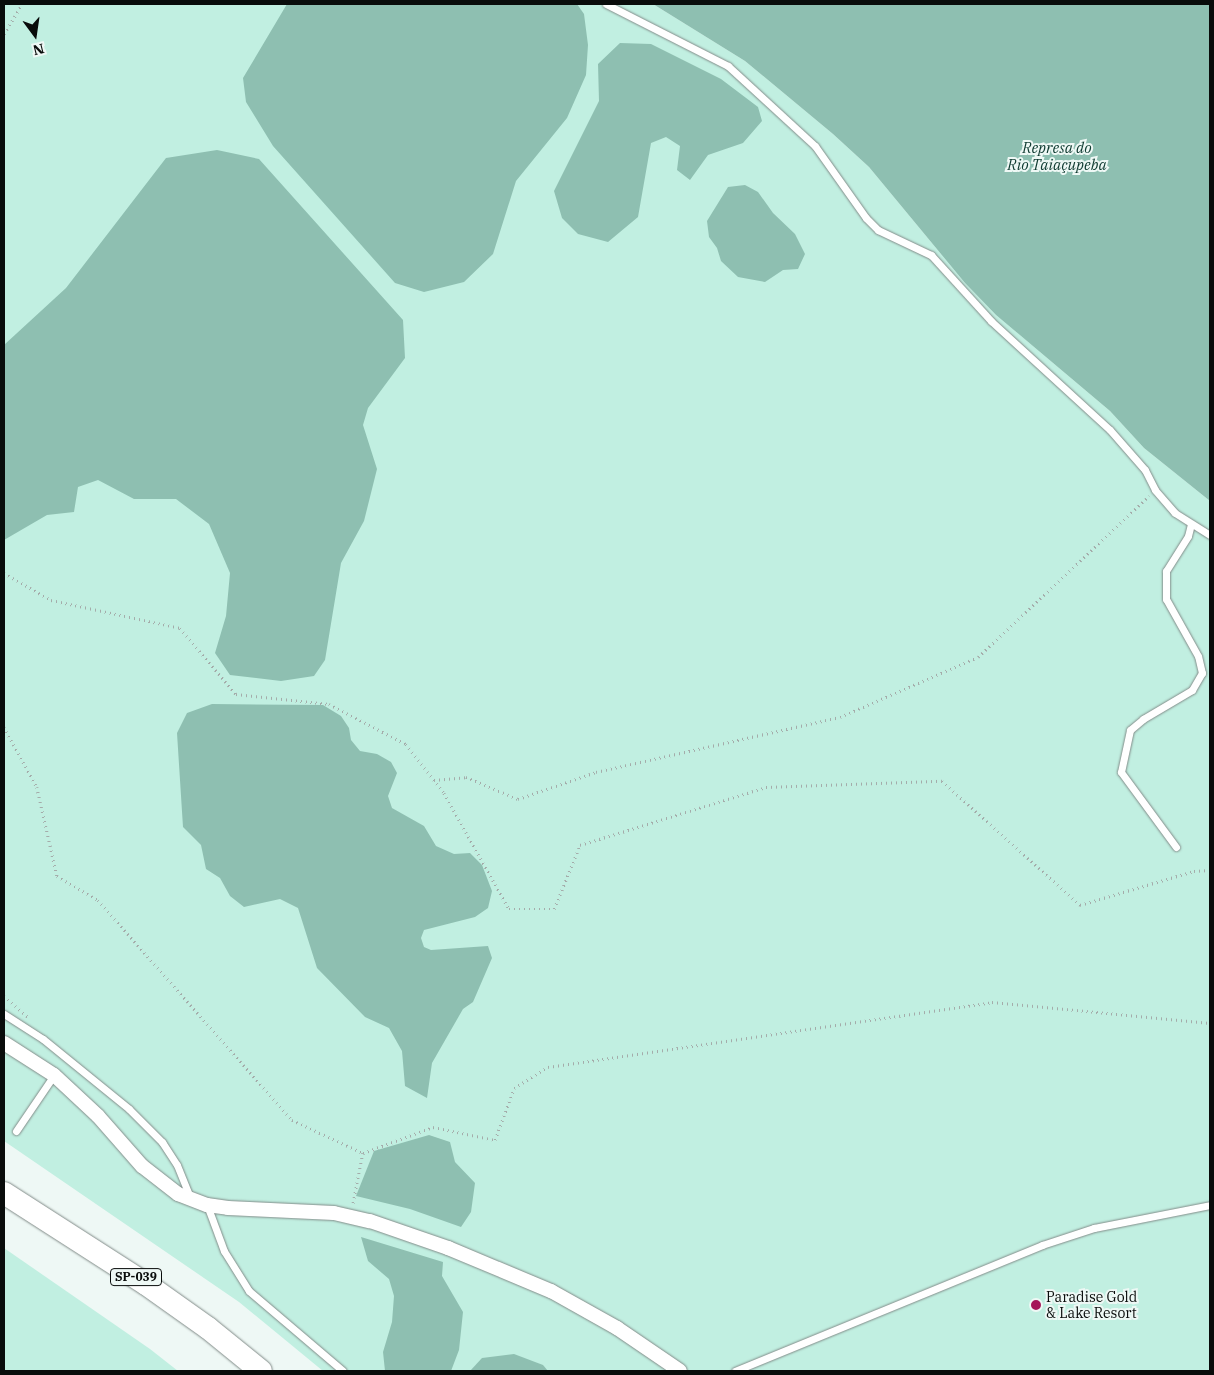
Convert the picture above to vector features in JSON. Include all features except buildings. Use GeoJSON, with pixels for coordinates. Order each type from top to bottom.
{"type":"FeatureCollection","features":[{"type":"Feature","properties":{"kind":"main road","name":"SP-039"},"geometry":{"type":"LineString","coordinates":[[4,1193],[146,1284],[208,1328],[261,1371]]}},
{"type":"Feature","properties":{"kind":"street"},"geometry":{"type":"LineString","coordinates":[[4,1043],[54,1075],[98,1116],[142,1166],[161,1183],[191,1201],[207,1205],[286,1208],[351,1217],[448,1248],[528,1280],[617,1328],[680,1371]]}},
{"type":"Feature","properties":{"kind":"lane"},"geometry":{"type":"LineString","coordinates":[[606,4],[728,66],[816,146],[866,218],[878,230],[931,255],[991,321],[1110,430],[1145,470],[1155,490],[1175,513],[1210,535]]}},
{"type":"Feature","properties":{"kind":"lane"},"geometry":{"type":"LineString","coordinates":[[1176,847],[1121,772],[1130,730],[1192,690],[1202,673],[1198,656],[1166,599],[1166,571],[1188,536],[1191,524]]}},
{"type":"Feature","properties":{"kind":"lane"},"geometry":{"type":"LineString","coordinates":[[4,1014],[50,1044],[129,1109],[162,1142],[177,1165],[191,1201]]}},
{"type":"Feature","properties":{"kind":"lane"},"geometry":{"type":"LineString","coordinates":[[16,1131],[54,1075]]}},
{"type":"Feature","properties":{"kind":"lane"},"geometry":{"type":"LineString","coordinates":[[207,1205],[224,1251],[249,1291],[343,1371]]}},
{"type":"Feature","properties":{"kind":"lane"},"geometry":{"type":"LineString","coordinates":[[735,1371],[1042,1245],[1094,1228],[1210,1205]]}},
{"type":"Feature","properties":{"kind":"path"},"geometry":{"type":"LineString","coordinates":[[4,34],[22,4]]}},
{"type":"Feature","properties":{"kind":"path"},"geometry":{"type":"LineString","coordinates":[[434,780],[466,777],[518,798],[596,772],[840,717],[978,656],[1155,490]]}},
{"type":"Feature","properties":{"kind":"path"},"geometry":{"type":"LineString","coordinates":[[4,573],[51,600],[180,628],[236,694],[329,704],[406,744],[434,780],[509,909],[554,909],[580,845],[766,787],[942,781],[1080,905],[1194,871],[1210,870]]}},
{"type":"Feature","properties":{"kind":"path"},"geometry":{"type":"LineString","coordinates":[[4,727],[37,787],[57,876],[98,900],[292,1120],[362,1153],[433,1127],[495,1140],[514,1088],[548,1067],[992,1002],[1210,1023]]}},
{"type":"Feature","properties":{"kind":"path"},"geometry":{"type":"LineString","coordinates":[[351,1217],[362,1153]]}},
{"type":"Feature","properties":{"kind":"shaded area"},"geometry":{"type":"Polygon","coordinates":[[[4,4],[653,4],[745,61],[833,134],[869,167],[965,283],[996,315],[1110,411],[1144,448],[1210,501],[1210,1371],[323,1371],[239,1302],[4,1141],[4,4]]]}},
{"type":"Feature","properties":{"kind":"shaded area"},"geometry":{"type":"Polygon","coordinates":[[[4,1248],[150,1349],[178,1371],[4,1371],[4,1248]]]}},
{"type":"Feature","properties":{"kind":"water"},"geometry":{"type":"Polygon","coordinates":[[[287,4],[577,4],[584,14],[588,45],[586,75],[567,118],[516,181],[493,254],[464,282],[424,292],[395,283],[273,146],[246,102],[243,78],[287,4]]]}},
{"type":"Feature","properties":{"kind":"water","name":"Represa do Rio Taiaçupeba"},"geometry":{"type":"Polygon","coordinates":[[[653,4],[1210,4],[1210,501],[1144,448],[1110,411],[996,315],[965,283],[869,167],[833,134],[745,61],[653,4]]]}},
{"type":"Feature","properties":{"kind":"water"},"geometry":{"type":"Polygon","coordinates":[[[620,43],[651,44],[721,79],[758,107],[762,121],[743,143],[708,155],[690,180],[677,170],[680,146],[666,137],[651,143],[638,217],[608,242],[578,234],[562,218],[554,191],[599,101],[598,64],[620,43]]]}},
{"type":"Feature","properties":{"kind":"water"},"geometry":{"type":"Polygon","coordinates":[[[217,150],[259,159],[403,320],[405,358],[368,408],[363,425],[377,469],[364,521],[341,563],[325,660],[314,676],[281,681],[230,675],[215,653],[226,616],[230,573],[209,524],[176,499],[134,499],[98,480],[78,487],[74,512],[47,515],[4,540],[4,345],[66,288],[166,158],[217,150]]]}},
{"type":"Feature","properties":{"kind":"water"},"geometry":{"type":"Polygon","coordinates":[[[745,185],[758,192],[773,213],[795,234],[805,254],[798,269],[783,270],[765,282],[738,277],[721,261],[717,248],[709,237],[707,221],[728,187],[745,185]]]}},
{"type":"Feature","properties":{"kind":"water"},"geometry":{"type":"Polygon","coordinates":[[[212,704],[323,705],[341,716],[349,728],[351,740],[360,751],[377,754],[391,762],[397,773],[388,796],[392,808],[424,826],[436,846],[454,854],[470,853],[482,865],[492,891],[488,908],[475,917],[424,930],[421,938],[424,947],[431,950],[488,946],[492,958],[473,1002],[463,1009],[432,1063],[427,1098],[405,1086],[402,1051],[389,1028],[365,1017],[317,968],[298,908],[280,899],[244,907],[230,896],[220,878],[206,869],[201,845],[183,827],[177,733],[187,713],[212,704]]]}},
{"type":"Feature","properties":{"kind":"water"},"geometry":{"type":"Polygon","coordinates":[[[429,1135],[450,1142],[455,1162],[475,1183],[471,1212],[461,1227],[410,1209],[356,1196],[374,1151],[429,1135]]]}},
{"type":"Feature","properties":{"kind":"water"},"geometry":{"type":"Polygon","coordinates":[[[361,1237],[443,1262],[442,1276],[463,1312],[459,1350],[451,1371],[385,1371],[383,1352],[392,1322],[394,1296],[389,1279],[368,1261],[361,1237]]]}},
{"type":"Feature","properties":{"kind":"water"},"geometry":{"type":"Polygon","coordinates":[[[514,1354],[543,1365],[548,1371],[470,1371],[482,1358],[514,1354]]]}},
{"type":"Feature","properties":{"kind":"place","name":"Paradise Gold & Lake Resort"},"geometry":{"type":"Point","coordinates":[1036,1305]}}]}
